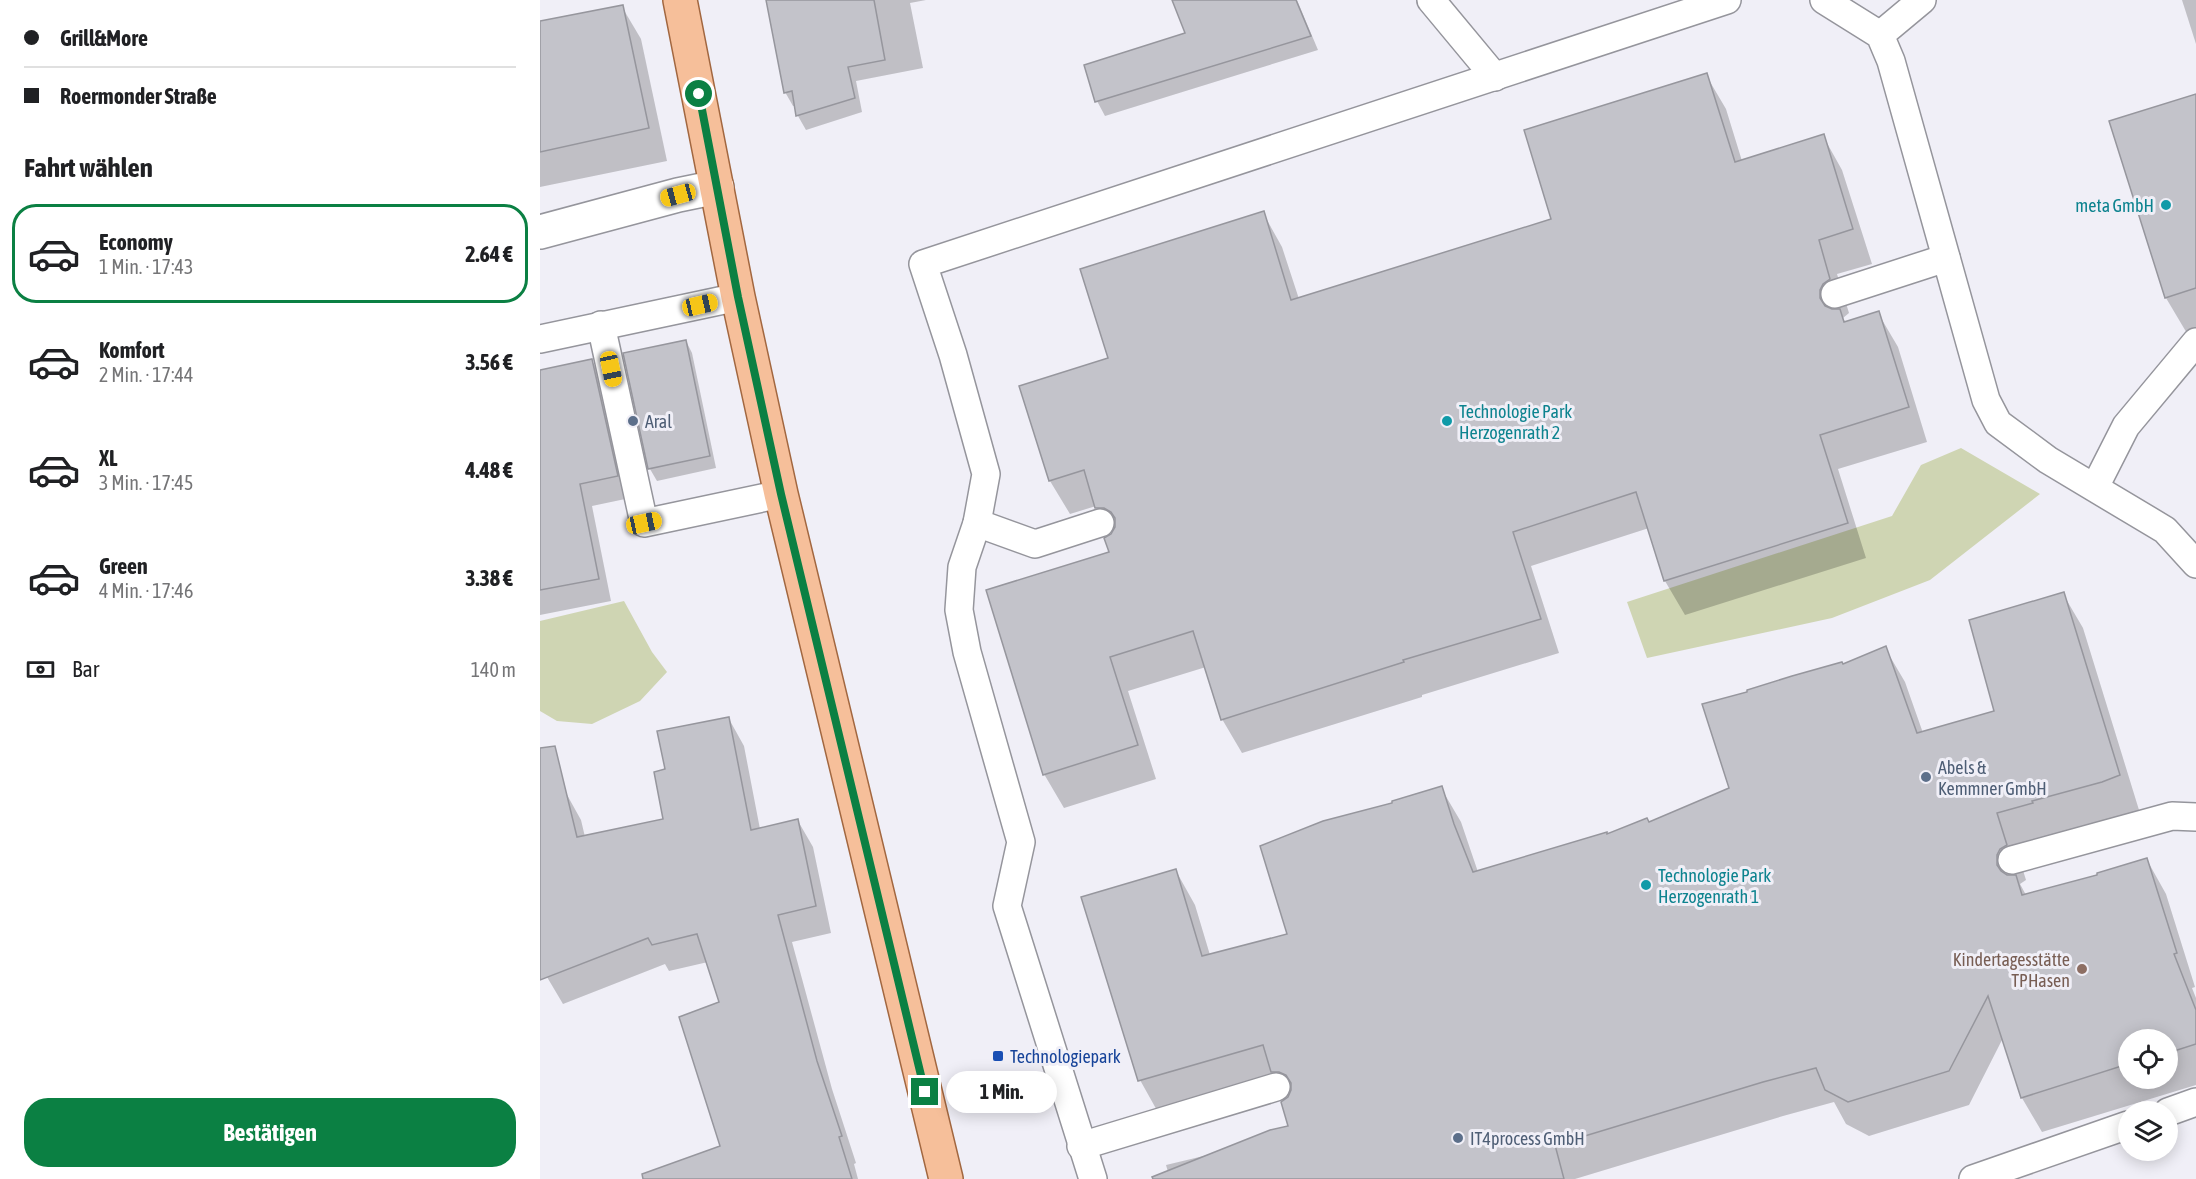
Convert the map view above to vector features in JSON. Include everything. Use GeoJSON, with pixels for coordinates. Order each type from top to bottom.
{"type":"FeatureCollection","features":[{"type":"Feature","properties":{"kind":"main road"},"geometry":{"type":"LineString","coordinates":[[680,0],[738,297],[781,494],[946,1179]]}},
{"type":"Feature","properties":{"kind":"street"},"geometry":{"type":"LineString","coordinates":[[540,232],[678,195],[717,187]]}},
{"type":"Feature","properties":{"kind":"lane"},"geometry":{"type":"LineString","coordinates":[[1431,0],[1495,77]]}},
{"type":"Feature","properties":{"kind":"lane"},"geometry":{"type":"LineString","coordinates":[[1093,1179],[1007,906],[1021,842],[967,652],[959,610],[962,567],[977,523],[986,474],[953,355],[923,264],[1727,0]]}},
{"type":"Feature","properties":{"kind":"lane"},"geometry":{"type":"LineString","coordinates":[[1824,0],[1880,35],[1891,61],[1986,400],[1998,423],[2048,460],[2165,530],[2196,564]]}},
{"type":"Feature","properties":{"kind":"lane"},"geometry":{"type":"LineString","coordinates":[[1880,35],[1922,0]]}},
{"type":"Feature","properties":{"kind":"lane"},"geometry":{"type":"LineString","coordinates":[[1835,294],[1946,258]]}},
{"type":"Feature","properties":{"kind":"lane"},"geometry":{"type":"LineString","coordinates":[[540,339],[738,297]]}},
{"type":"Feature","properties":{"kind":"lane"},"geometry":{"type":"LineString","coordinates":[[601,326],[644,523],[781,494]]}},
{"type":"Feature","properties":{"kind":"lane"},"geometry":{"type":"LineString","coordinates":[[2095,487],[2126,426],[2196,342]]}},
{"type":"Feature","properties":{"kind":"lane"},"geometry":{"type":"LineString","coordinates":[[977,523],[1035,544],[1100,523]]}},
{"type":"Feature","properties":{"kind":"lane"},"geometry":{"type":"LineString","coordinates":[[2012,860],[2172,816],[2196,817]]}},
{"type":"Feature","properties":{"kind":"lane"},"geometry":{"type":"LineString","coordinates":[[1081,1146],[1276,1087]]}},
{"type":"Feature","properties":{"kind":"lane"},"geometry":{"type":"LineString","coordinates":[[2178,1108],[2196,1102]]}},
{"type":"Feature","properties":{"kind":"lane"},"geometry":{"type":"LineString","coordinates":[[1972,1179],[2118,1128]]}},
{"type":"Feature","properties":{"kind":"green space"},"geometry":{"type":"Polygon","coordinates":[[[1961,448],[2040,494],[1930,580],[1832,618],[1647,658],[1627,602],[1892,516],[1921,465],[1961,448]]]}},
{"type":"Feature","properties":{"kind":"green space"},"geometry":{"type":"Polygon","coordinates":[[[624,601],[652,652],[667,672],[640,701],[592,724],[557,721],[540,711],[540,621],[624,601]]]}},
{"type":"Feature","properties":{"kind":"building"},"geometry":{"type":"Polygon","coordinates":[[[766,0],[874,0],[885,60],[848,67],[855,98],[796,116],[792,91],[784,93],[766,0]]]}},
{"type":"Feature","properties":{"kind":"building"},"geometry":{"type":"Polygon","coordinates":[[[1172,0],[1296,0],[1311,36],[1095,102],[1084,65],[1185,33],[1172,0]]]}},
{"type":"Feature","properties":{"kind":"building"},"geometry":{"type":"Polygon","coordinates":[[[623,5],[649,128],[540,152],[540,21],[623,5]]]}},
{"type":"Feature","properties":{"kind":"building","name":"Technologie Park Herzogenrath 2"},"geometry":{"type":"Polygon","coordinates":[[[1707,73],[1735,162],[1824,134],[1853,229],[1819,240],[1830,279],[1823,284],[1820,298],[1825,306],[1840,309],[1844,322],[1879,311],[1909,407],[1820,435],[1848,523],[1664,581],[1636,492],[1513,532],[1541,619],[1403,660],[1404,662],[1221,720],[1193,631],[1110,657],[1138,745],[1043,775],[986,590],[1109,552],[1104,538],[1111,534],[1115,527],[1115,518],[1104,508],[1095,508],[1084,470],[1049,481],[1019,386],[1108,358],[1080,269],[1264,211],[1291,300],[1551,219],[1524,130],[1707,73]]]}},
{"type":"Feature","properties":{"kind":"building","name":"meta GmbH"},"geometry":{"type":"Polygon","coordinates":[[[2196,94],[2196,288],[2165,298],[2109,121],[2196,94]]]}},
{"type":"Feature","properties":{"kind":"building"},"geometry":{"type":"Polygon","coordinates":[[[686,340],[710,456],[648,469],[623,353],[686,340]]]}},
{"type":"Feature","properties":{"kind":"building"},"geometry":{"type":"Polygon","coordinates":[[[592,359],[618,476],[580,484],[599,579],[540,590],[540,370],[592,359]]]}},
{"type":"Feature","properties":{"kind":"building","name":"Technologie Park Herzogenrath 1"},"geometry":{"type":"Polygon","coordinates":[[[2064,592],[2120,775],[1997,813],[2007,845],[2000,849],[1997,855],[1997,865],[2007,875],[2016,875],[2022,895],[2097,875],[2097,873],[2147,858],[2177,953],[2174,954],[2196,1010],[2196,1044],[2178,1050],[2178,1029],[2118,1029],[2118,1067],[2021,1098],[1988,996],[1949,1071],[1848,1102],[1825,1090],[1816,1068],[1763,1082],[1555,1145],[1564,1179],[1153,1179],[1152,1177],[1270,1130],[1288,1126],[1281,1102],[1288,1097],[1291,1083],[1286,1075],[1271,1072],[1263,1045],[1138,1081],[1081,897],[1176,869],[1202,956],[1287,934],[1260,846],[1323,821],[1392,803],[1392,801],[1442,786],[1473,872],[1607,832],[1607,834],[1647,818],[1649,822],[1729,788],[1702,704],[1747,692],[1747,690],[1792,676],[1842,662],[1843,664],[1886,646],[1917,733],[1994,711],[1969,620],[2064,592]]]}},
{"type":"Feature","properties":{"kind":"building"},"geometry":{"type":"Polygon","coordinates":[[[729,717],[751,830],[798,819],[816,906],[778,915],[817,1061],[842,1136],[839,1137],[852,1179],[643,1179],[642,1174],[720,1146],[679,1017],[719,1002],[697,934],[652,945],[648,938],[540,980],[540,748],[555,746],[577,837],[663,819],[654,772],[665,769],[657,731],[729,717]]]}},
{"type":"Feature","properties":{"kind":"place","name":"meta GmbH"},"geometry":{"type":"Point","coordinates":[2166,205]}},
{"type":"Feature","properties":{"kind":"place","name":"Aral"},"geometry":{"type":"Point","coordinates":[633,421]}},
{"type":"Feature","properties":{"kind":"place","name":"Technologie Park Herzogenrath 2"},"geometry":{"type":"Point","coordinates":[1447,421]}},
{"type":"Feature","properties":{"kind":"place","name":"Abels & Kemmner GmbH"},"geometry":{"type":"Point","coordinates":[1926,777]}},
{"type":"Feature","properties":{"kind":"place","name":"Technologie Park Herzogenrath 1"},"geometry":{"type":"Point","coordinates":[1646,885]}},
{"type":"Feature","properties":{"kind":"place","name":"Kindertagesstätte TPHasen"},"geometry":{"type":"Point","coordinates":[2082,969]}},
{"type":"Feature","properties":{"kind":"place","name":"Technologiepark"},"geometry":{"type":"Point","coordinates":[998,1056]}},
{"type":"Feature","properties":{"kind":"place","name":"IT4process GmbH"},"geometry":{"type":"Point","coordinates":[1458,1138]}},
{"type":"Feature","properties":{"kind":"route"},"geometry":{"type":"LineString","coordinates":[[699,94],[738,297],[781,494],[925,1092]]}}]}
